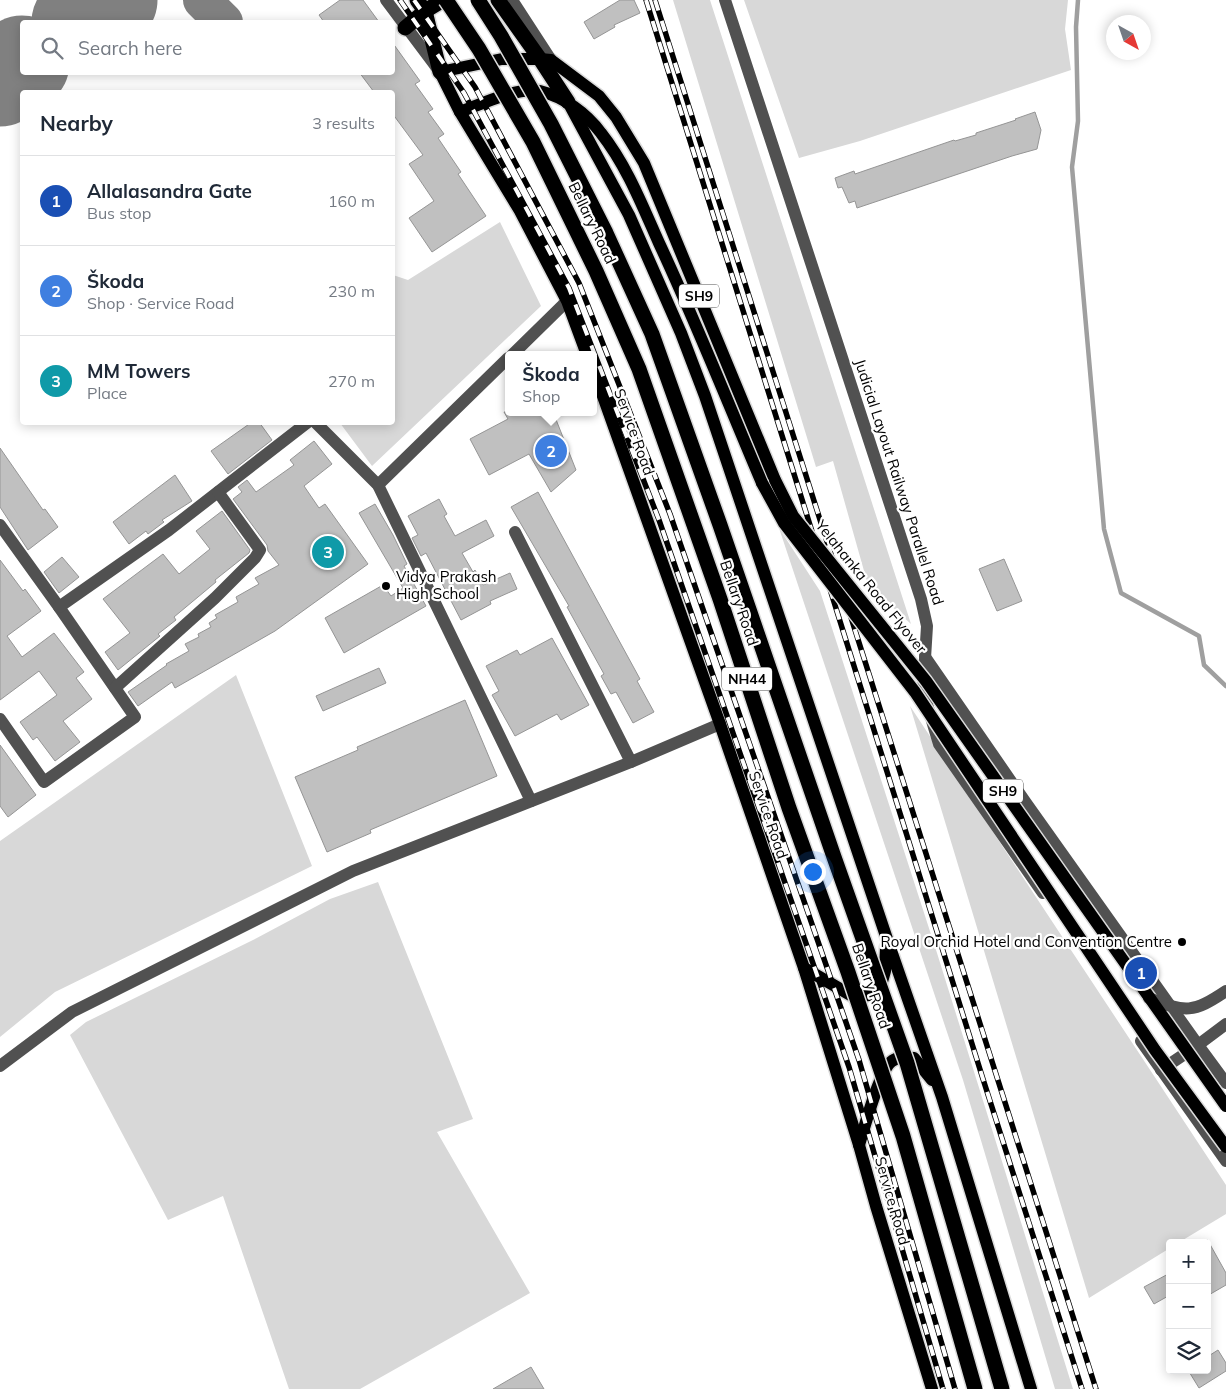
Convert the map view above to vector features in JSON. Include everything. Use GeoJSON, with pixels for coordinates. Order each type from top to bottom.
{"type":"FeatureCollection","features":[{"type":"Feature","properties":{"kind":"highway"},"geometry":{"type":"LineString","coordinates":[[405,28],[421,6],[444,0]]}},
{"type":"Feature","properties":{"kind":"highway","name":"Bellary Road"},"geometry":{"type":"LineString","coordinates":[[444,0],[479,49],[533,142],[596,271],[638,369],[720,599],[789,808],[848,972],[900,1127],[975,1389]]}},
{"type":"Feature","properties":{"kind":"highway","name":"Bellary Road"},"geometry":{"type":"LineString","coordinates":[[478,0],[501,36],[551,124],[606,233],[652,334],[907,1063],[1002,1389]]}},
{"type":"Feature","properties":{"kind":"highway"},"geometry":{"type":"LineString","coordinates":[[498,0],[546,59],[568,102]]}},
{"type":"Feature","properties":{"kind":"highway"},"geometry":{"type":"LineString","coordinates":[[421,6],[440,72]]}},
{"type":"Feature","properties":{"kind":"main road"},"geometry":{"type":"LineString","coordinates":[[546,59],[502,59],[440,72],[460,112],[520,211],[567,301],[586,351]]}},
{"type":"Feature","properties":{"kind":"main road","name":"Yelahanka Road Flyover"},"geometry":{"type":"LineString","coordinates":[[546,59],[598,96],[616,117],[644,163],[775,480],[793,516],[926,681],[1226,1106]]}},
{"type":"Feature","properties":{"kind":"main road","name":"SH9"},"geometry":{"type":"LineString","coordinates":[[460,112],[495,98],[538,90],[568,102]]}},
{"type":"Feature","properties":{"kind":"main road"},"geometry":{"type":"LineString","coordinates":[[568,102],[629,216],[681,333],[705,396],[886,939],[942,1097],[1031,1389]]}},
{"type":"Feature","properties":{"kind":"main road","name":"Yelahanka Road Flyover"},"geometry":{"type":"LineString","coordinates":[[568,102],[599,130],[628,174],[672,270],[762,483],[784,523],[915,692],[1155,1050],[1226,1147]]}},
{"type":"Feature","properties":{"kind":"main road","name":"Service Road"},"geometry":{"type":"LineString","coordinates":[[597,379],[720,724],[804,968],[932,1389]]}},
{"type":"Feature","properties":{"kind":"main road"},"geometry":{"type":"LineString","coordinates":[[804,968],[854,997],[869,995],[881,985],[886,972],[886,939]]}},
{"type":"Feature","properties":{"kind":"main road"},"geometry":{"type":"LineString","coordinates":[[859,1145],[880,1083],[891,1062],[900,1057],[914,1058],[926,1072],[942,1097]]}},
{"type":"Feature","properties":{"kind":"street"},"geometry":{"type":"LineString","coordinates":[[386,0],[405,28],[440,72]]}},
{"type":"Feature","properties":{"kind":"street"},"geometry":{"type":"LineString","coordinates":[[512,0],[546,59]]}},
{"type":"Feature","properties":{"kind":"street","name":"Judicial Layout Railway Parallel Road"},"geometry":{"type":"LineString","coordinates":[[726,0],[921,600],[926,626],[923,692],[939,744],[1052,906],[1161,1070],[1226,1161]]}},
{"type":"Feature","properties":{"kind":"street"},"geometry":{"type":"LineString","coordinates":[[516,351],[567,301]]}},
{"type":"Feature","properties":{"kind":"street"},"geometry":{"type":"LineString","coordinates":[[378,485],[505,361]]}},
{"type":"Feature","properties":{"kind":"street"},"geometry":{"type":"LineString","coordinates":[[59,607],[169,530],[304,425]]}},
{"type":"Feature","properties":{"kind":"street"},"geometry":{"type":"LineString","coordinates":[[318,425],[378,485],[531,800]]}},
{"type":"Feature","properties":{"kind":"street"},"geometry":{"type":"LineString","coordinates":[[114,688],[215,598],[255,558],[260,550],[218,492]]}},
{"type":"Feature","properties":{"kind":"street"},"geometry":{"type":"LineString","coordinates":[[0,525],[135,717],[44,782],[0,719]]}},
{"type":"Feature","properties":{"kind":"street"},"geometry":{"type":"LineString","coordinates":[[516,532],[631,762]]}},
{"type":"Feature","properties":{"kind":"street"},"geometry":{"type":"LineString","coordinates":[[925,657],[1026,803],[1226,1083]]}},
{"type":"Feature","properties":{"kind":"street"},"geometry":{"type":"LineString","coordinates":[[0,1066],[80,1007],[353,871],[631,762],[720,724]]}},
{"type":"Feature","properties":{"kind":"street"},"geometry":{"type":"LineString","coordinates":[[1150,998],[1176,1008],[1186,1009],[1205,1006],[1226,991]]}},
{"type":"Feature","properties":{"kind":"street"},"geometry":{"type":"LineString","coordinates":[[1161,1070],[1226,1024]]}},
{"type":"Feature","properties":{"kind":"shaded area"},"geometry":{"type":"Polygon","coordinates":[[[673,0],[710,0],[911,624],[868,585],[833,461],[816,467],[673,0]]]}},
{"type":"Feature","properties":{"kind":"shaded area"},"geometry":{"type":"Polygon","coordinates":[[[744,0],[1068,0],[1065,29],[1071,70],[860,141],[799,158],[744,0]]]}},
{"type":"Feature","properties":{"kind":"shaded area"},"geometry":{"type":"Polygon","coordinates":[[[500,222],[541,306],[372,466],[341,425],[395,425],[395,276],[408,280],[500,222]]]}},
{"type":"Feature","properties":{"kind":"shaded area"},"geometry":{"type":"Polygon","coordinates":[[[779,528],[820,591],[937,953],[1073,1389],[1055,1389],[963,1080],[779,528]]]}},
{"type":"Feature","properties":{"kind":"shaded area"},"geometry":{"type":"Polygon","coordinates":[[[236,675],[312,866],[55,992],[0,1037],[0,841],[236,675]]]}},
{"type":"Feature","properties":{"kind":"shaded area"},"geometry":{"type":"Polygon","coordinates":[[[910,706],[1226,1185],[1226,1214],[1185,1239],[1166,1239],[1166,1250],[1089,1298],[910,706]]]}},
{"type":"Feature","properties":{"kind":"shaded area"},"geometry":{"type":"Polygon","coordinates":[[[378,882],[473,1119],[437,1132],[530,1293],[360,1389],[289,1389],[223,1196],[168,1220],[70,1035],[86,1022],[253,940],[330,899],[378,882]]]}},
{"type":"Feature","properties":{"kind":"building"},"geometry":{"type":"Polygon","coordinates":[[[340,0],[363,0],[378,20],[323,20],[319,15],[340,0]]]}},
{"type":"Feature","properties":{"kind":"building"},"geometry":{"type":"Polygon","coordinates":[[[620,0],[634,0],[640,13],[614,25],[615,27],[594,39],[584,22],[620,0]]]}},
{"type":"Feature","properties":{"kind":"building"},"geometry":{"type":"Polygon","coordinates":[[[395,46],[420,81],[415,84],[433,109],[428,112],[444,134],[438,138],[461,172],[458,174],[486,216],[432,252],[409,218],[434,201],[409,164],[423,155],[395,117],[395,90],[372,90],[361,75],[395,75],[395,46]]]}},
{"type":"Feature","properties":{"kind":"building"},"geometry":{"type":"Polygon","coordinates":[[[1035,112],[1041,130],[1037,149],[857,208],[855,201],[849,203],[842,187],[838,188],[835,178],[854,171],[855,174],[954,140],[976,135],[976,133],[1035,112]]]}},
{"type":"Feature","properties":{"kind":"building"},"geometry":{"type":"Polygon","coordinates":[[[506,416],[555,416],[576,470],[551,492],[529,454],[489,475],[470,439],[508,419],[506,416]]]}},
{"type":"Feature","properties":{"kind":"building"},"geometry":{"type":"Polygon","coordinates":[[[248,425],[261,425],[272,440],[228,474],[211,451],[248,425]]]}},
{"type":"Feature","properties":{"kind":"building"},"geometry":{"type":"Polygon","coordinates":[[[314,441],[332,464],[304,486],[319,508],[325,504],[368,564],[275,631],[175,688],[172,682],[138,706],[128,692],[166,664],[189,651],[185,644],[199,637],[198,634],[211,627],[209,623],[217,618],[215,615],[238,602],[236,597],[259,584],[255,578],[279,565],[268,551],[267,545],[233,499],[242,492],[238,487],[247,480],[256,492],[294,465],[290,460],[314,441]]]}},
{"type":"Feature","properties":{"kind":"building"},"geometry":{"type":"Polygon","coordinates":[[[0,448],[43,510],[45,509],[58,527],[28,550],[0,507],[0,448]]]}},
{"type":"Feature","properties":{"kind":"building"},"geometry":{"type":"Polygon","coordinates":[[[175,475],[192,501],[162,520],[164,522],[148,534],[146,531],[129,544],[113,522],[175,475]]]}},
{"type":"Feature","properties":{"kind":"building"},"geometry":{"type":"Polygon","coordinates":[[[538,492],[640,679],[637,681],[654,712],[633,723],[616,692],[611,694],[601,676],[604,674],[567,607],[569,606],[511,507],[538,492]]]}},
{"type":"Feature","properties":{"kind":"building"},"geometry":{"type":"Polygon","coordinates":[[[439,499],[447,514],[444,516],[455,536],[486,520],[494,536],[462,553],[473,572],[475,570],[483,585],[510,573],[517,589],[490,601],[491,604],[461,620],[426,553],[421,556],[412,538],[418,535],[408,516],[439,499]]]}},
{"type":"Feature","properties":{"kind":"building"},"geometry":{"type":"Polygon","coordinates":[[[375,504],[393,535],[407,564],[404,566],[426,606],[344,653],[325,618],[383,585],[391,596],[403,588],[359,513],[375,504]]]}},
{"type":"Feature","properties":{"kind":"building"},"geometry":{"type":"Polygon","coordinates":[[[222,511],[250,550],[249,553],[215,580],[216,582],[174,617],[176,620],[158,634],[160,636],[118,670],[105,652],[130,633],[103,599],[163,554],[179,574],[210,549],[196,531],[222,511]]]}},
{"type":"Feature","properties":{"kind":"building"},"geometry":{"type":"Polygon","coordinates":[[[62,557],[79,577],[59,593],[44,572],[62,557]]]}},
{"type":"Feature","properties":{"kind":"building"},"geometry":{"type":"Polygon","coordinates":[[[1004,559],[1022,601],[997,611],[979,569],[1004,559]]]}},
{"type":"Feature","properties":{"kind":"building"},"geometry":{"type":"Polygon","coordinates":[[[0,560],[41,611],[7,636],[22,657],[54,633],[84,672],[76,678],[92,699],[63,721],[80,742],[55,761],[37,737],[33,740],[20,722],[57,695],[39,671],[0,700],[0,560]]]}},
{"type":"Feature","properties":{"kind":"building"},"geometry":{"type":"Polygon","coordinates":[[[552,638],[589,705],[561,720],[557,714],[515,736],[492,695],[499,691],[486,666],[517,650],[520,655],[552,638]]]}},
{"type":"Feature","properties":{"kind":"building"},"geometry":{"type":"Polygon","coordinates":[[[379,668],[386,683],[323,711],[316,696],[379,668]]]}},
{"type":"Feature","properties":{"kind":"building"},"geometry":{"type":"Polygon","coordinates":[[[465,700],[497,776],[370,830],[371,833],[327,852],[295,777],[358,750],[357,747],[465,700]]]}},
{"type":"Feature","properties":{"kind":"building"},"geometry":{"type":"Polygon","coordinates":[[[0,745],[36,795],[8,817],[0,806],[0,745]]]}},
{"type":"Feature","properties":{"kind":"building"},"geometry":{"type":"Polygon","coordinates":[[[1211,1246],[1226,1273],[1226,1285],[1211,1294],[1211,1246]]]}},
{"type":"Feature","properties":{"kind":"building"},"geometry":{"type":"Polygon","coordinates":[[[1166,1275],[1166,1297],[1154,1304],[1144,1287],[1166,1275]]]}},
{"type":"Feature","properties":{"kind":"building"},"geometry":{"type":"Polygon","coordinates":[[[1218,1350],[1226,1363],[1226,1371],[1199,1388],[1190,1374],[1211,1374],[1211,1354],[1218,1350]]]}},
{"type":"Feature","properties":{"kind":"building"},"geometry":{"type":"Polygon","coordinates":[[[531,1367],[544,1389],[493,1389],[531,1367]]]}},
{"type":"Feature","properties":{"kind":"waterway"},"geometry":{"type":"LineString","coordinates":[[1078,0],[1076,27],[1078,121],[1072,167],[1104,529],[1121,593],[1199,636],[1204,665],[1226,686]]}},
{"type":"Feature","properties":{"kind":"taxiway"},"geometry":{"type":"LineString","coordinates":[[202,0],[222,20]]}},
{"type":"Feature","properties":{"kind":"runway"},"geometry":{"type":"LineString","coordinates":[[82,20],[110,0]]}},
{"type":"Feature","properties":{"kind":"runway"},"geometry":{"type":"LineString","coordinates":[[0,79],[20,64]]}},
{"type":"Feature","properties":{"kind":"railway"},"geometry":{"type":"LineString","coordinates":[[400,0],[464,93],[569,288],[593,351]]}},
{"type":"Feature","properties":{"kind":"railway"},"geometry":{"type":"LineString","coordinates":[[414,0],[475,87],[579,283],[670,514],[859,1060],[955,1389]]}},
{"type":"Feature","properties":{"kind":"railway"},"geometry":{"type":"LineString","coordinates":[[646,0],[983,1079],[1082,1389]]}},
{"type":"Feature","properties":{"kind":"railway"},"geometry":{"type":"LineString","coordinates":[[655,0],[1096,1389]]}},
{"type":"Feature","properties":{"kind":"railway"},"geometry":{"type":"LineString","coordinates":[[597,360],[659,520],[849,1067],[943,1389]]}},
{"type":"Feature","properties":{"kind":"place","name":"Škoda"},"geometry":{"type":"Point","coordinates":[551,451]}},
{"type":"Feature","properties":{"kind":"place","name":"MM Towers"},"geometry":{"type":"Point","coordinates":[328,552]}},
{"type":"Feature","properties":{"kind":"place","name":"Vidya Prakash High School"},"geometry":{"type":"Point","coordinates":[386,586]}},
{"type":"Feature","properties":{"kind":"place","name":"Royal Orchid Hotel and Convention Centre"},"geometry":{"type":"Point","coordinates":[1182,942]}},
{"type":"Feature","properties":{"kind":"place","name":"Allalasandra Gate"},"geometry":{"type":"Point","coordinates":[1141,973]}}]}
